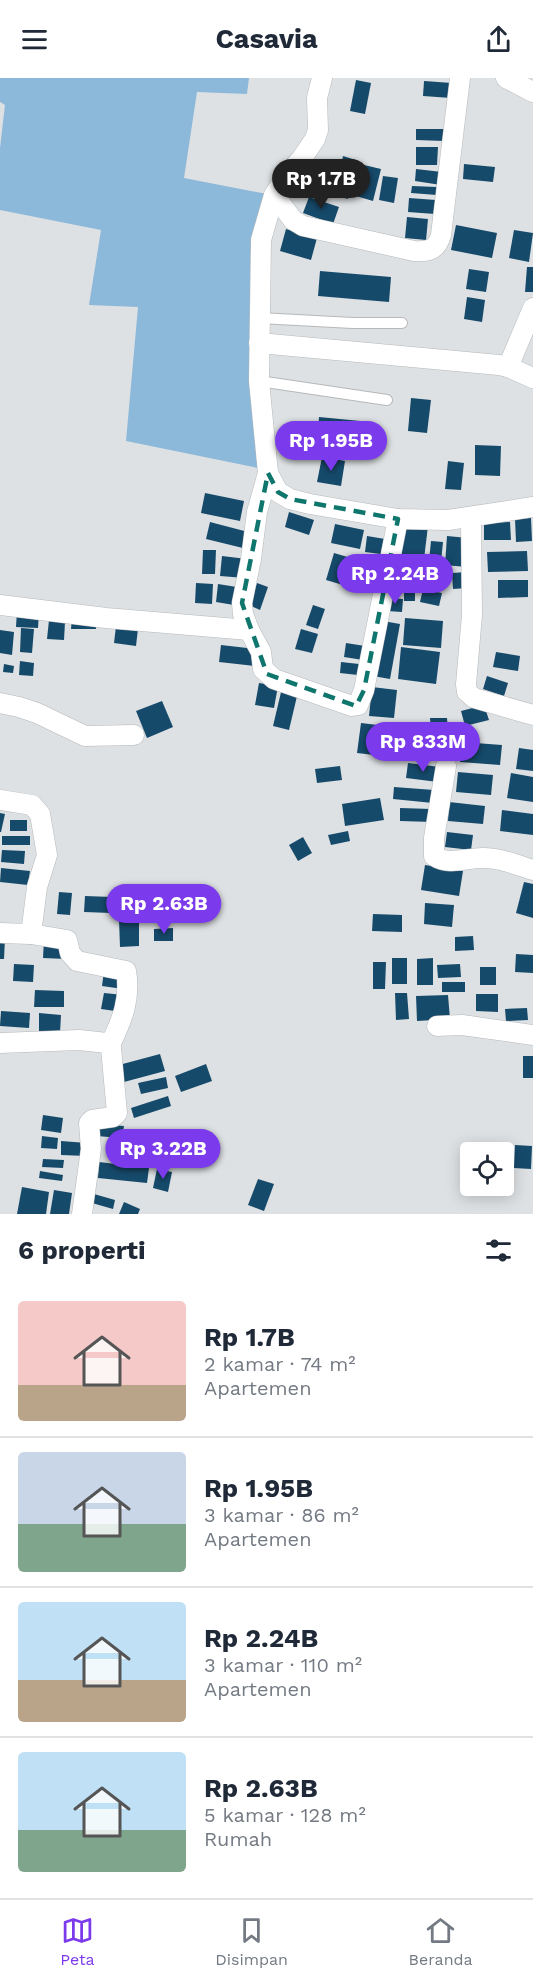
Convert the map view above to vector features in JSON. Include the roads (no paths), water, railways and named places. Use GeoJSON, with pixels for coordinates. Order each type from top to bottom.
{"type":"FeatureCollection","features":[{"type":"Feature","properties":{"kind":"street"},"geometry":{"type":"LineString","coordinates":[[322,78],[317,98],[318,130],[315,139],[286,175],[274,195],[261,240],[259,381],[268,473],[257,512],[242,603],[249,630],[258,645],[263,669],[274,679],[352,706],[358,705],[364,690],[398,519]]}},
{"type":"Feature","properties":{"kind":"street"},"geometry":{"type":"LineString","coordinates":[[274,195],[293,220],[303,226],[414,251],[434,248],[441,235],[460,78]]}},
{"type":"Feature","properties":{"kind":"street"},"geometry":{"type":"LineString","coordinates":[[506,78],[533,92]]}},
{"type":"Feature","properties":{"kind":"street"},"geometry":{"type":"LineString","coordinates":[[508,367],[533,308]]}},
{"type":"Feature","properties":{"kind":"street"},"geometry":{"type":"LineString","coordinates":[[259,343],[508,367],[533,378]]}},
{"type":"Feature","properties":{"kind":"street"},"geometry":{"type":"LineString","coordinates":[[268,473],[278,492],[290,499],[398,519],[448,520],[533,507]]}},
{"type":"Feature","properties":{"kind":"street"},"geometry":{"type":"LineString","coordinates":[[471,517],[472,615],[467,692],[474,698],[533,715]]}},
{"type":"Feature","properties":{"kind":"street"},"geometry":{"type":"LineString","coordinates":[[0,605],[106,618],[249,630]]}},
{"type":"Feature","properties":{"kind":"street"},"geometry":{"type":"LineString","coordinates":[[0,703],[19,706],[85,736],[134,735]]}},
{"type":"Feature","properties":{"kind":"street"},"geometry":{"type":"LineString","coordinates":[[446,766],[434,838],[434,856],[438,859],[458,861],[490,858],[533,870]]}},
{"type":"Feature","properties":{"kind":"street"},"geometry":{"type":"LineString","coordinates":[[0,800],[32,806],[40,814],[46,855],[37,887],[31,934]]}},
{"type":"Feature","properties":{"kind":"street"},"geometry":{"type":"LineString","coordinates":[[0,933],[31,934],[68,941],[70,953],[77,961],[126,971],[128,995],[126,1007],[110,1045],[117,1113],[113,1117],[92,1120],[89,1123],[91,1149],[82,1214]]}},
{"type":"Feature","properties":{"kind":"street"},"geometry":{"type":"LineString","coordinates":[[437,1026],[462,1025],[533,1035]]}},
{"type":"Feature","properties":{"kind":"street"},"geometry":{"type":"LineString","coordinates":[[0,1042],[79,1040],[110,1045]]}},
{"type":"Feature","properties":{"kind":"lane"},"geometry":{"type":"LineString","coordinates":[[259,318],[402,323]]}},
{"type":"Feature","properties":{"kind":"lane"},"geometry":{"type":"LineString","coordinates":[[259,381],[387,400]]}}]}
